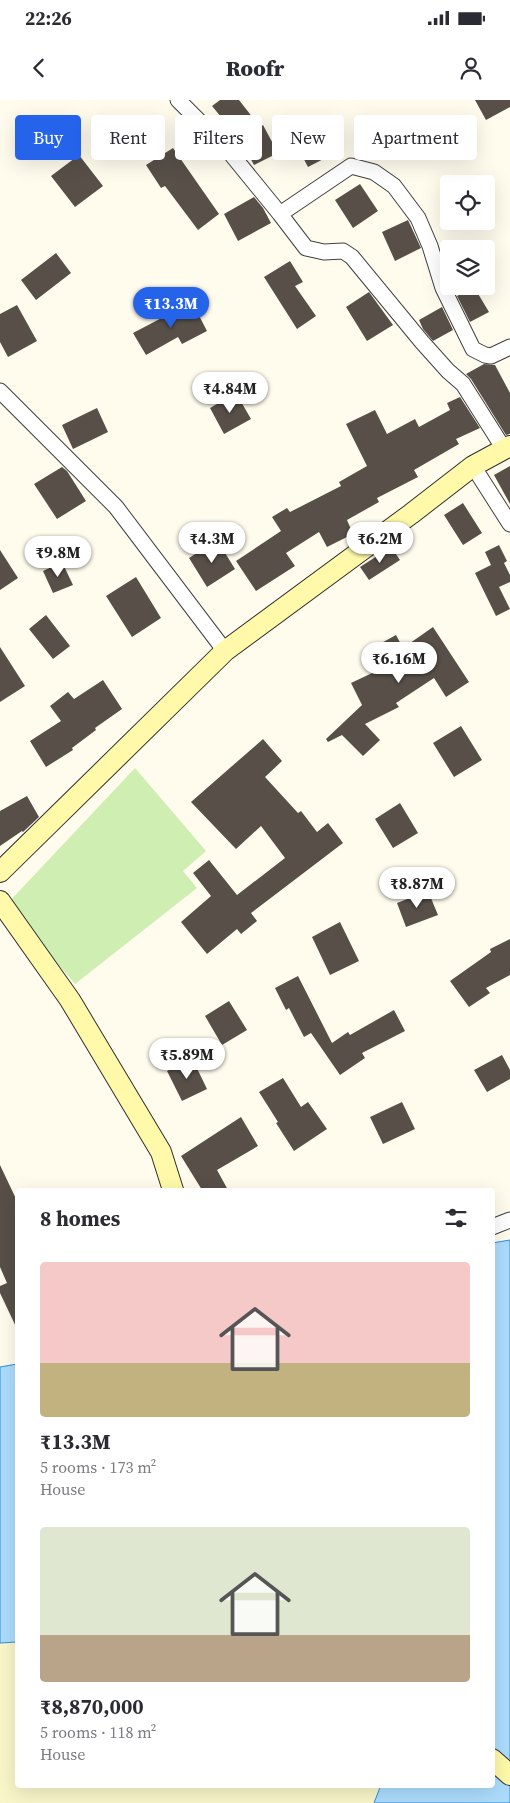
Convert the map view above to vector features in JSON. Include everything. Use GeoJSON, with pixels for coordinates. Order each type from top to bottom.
{"type":"FeatureCollection","features":[{"type":"Feature","properties":{"kind":"main road"},"geometry":{"type":"LineString","coordinates":[[0,872],[225,651],[473,466],[507,448]]}},
{"type":"Feature","properties":{"kind":"main road"},"geometry":{"type":"LineString","coordinates":[[0,901],[70,1000],[162,1152],[173,1188]]}},
{"type":"Feature","properties":{"kind":"main road"},"geometry":{"type":"LineString","coordinates":[[495,1762],[510,1775]]}},
{"type":"Feature","properties":{"kind":"street"},"geometry":{"type":"LineString","coordinates":[[178,100],[227,150],[306,248],[324,252],[343,251],[352,257],[422,342],[448,371],[463,384],[507,448]]}},
{"type":"Feature","properties":{"kind":"street"},"geometry":{"type":"LineString","coordinates":[[280,214],[351,166],[374,172],[394,186],[418,218],[430,246],[443,288],[473,349],[491,356],[510,347]]}},
{"type":"Feature","properties":{"kind":"street"},"geometry":{"type":"LineString","coordinates":[[0,390],[116,507],[225,651]]}},
{"type":"Feature","properties":{"kind":"street"},"geometry":{"type":"LineString","coordinates":[[473,466],[510,524]]}},
{"type":"Feature","properties":{"kind":"street"},"geometry":{"type":"LineString","coordinates":[[495,1226],[510,1220]]}},
{"type":"Feature","properties":{"kind":"shaded area"},"geometry":{"type":"Polygon","coordinates":[[[15,1642],[15,1788],[380,1788],[374,1803],[0,1803],[0,1643],[15,1642]]]}},
{"type":"Feature","properties":{"kind":"green space"},"geometry":{"type":"Polygon","coordinates":[[[135,768],[206,851],[183,871],[197,888],[75,984],[7,904],[135,768]]]}},
{"type":"Feature","properties":{"kind":"water"},"geometry":{"type":"Polygon","coordinates":[[[510,1240],[510,1803],[374,1803],[380,1788],[495,1788],[495,1242],[510,1240]]]}},
{"type":"Feature","properties":{"kind":"water"},"geometry":{"type":"Polygon","coordinates":[[[15,1364],[15,1642],[0,1643],[0,1367],[15,1364]]]}},
{"type":"Feature","properties":{"kind":"building"},"geometry":{"type":"Polygon","coordinates":[[[220,100],[239,100],[251,115],[219,115],[212,106],[220,100]]]}},
{"type":"Feature","properties":{"kind":"building"},"geometry":{"type":"Polygon","coordinates":[[[475,100],[510,100],[510,107],[486,120],[475,100]]]}},
{"type":"Feature","properties":{"kind":"building"},"geometry":{"type":"Polygon","coordinates":[[[263,125],[272,142],[272,156],[254,165],[251,160],[262,160],[263,125]]]}},
{"type":"Feature","properties":{"kind":"building"},"geometry":{"type":"Polygon","coordinates":[[[173,148],[175,151],[175,160],[181,160],[219,214],[198,230],[165,186],[161,188],[146,165],[154,160],[165,160],[165,153],[173,148]]]}},
{"type":"Feature","properties":{"kind":"building"},"geometry":{"type":"Polygon","coordinates":[[[81,158],[103,186],[75,207],[51,176],[72,160],[81,160],[81,158]]]}},
{"type":"Feature","properties":{"kind":"building"},"geometry":{"type":"Polygon","coordinates":[[[304,160],[322,160],[308,167],[304,160]]]}},
{"type":"Feature","properties":{"kind":"building"},"geometry":{"type":"Polygon","coordinates":[[[360,184],[378,211],[353,228],[335,200],[360,184]]]}},
{"type":"Feature","properties":{"kind":"building"},"geometry":{"type":"Polygon","coordinates":[[[254,197],[263,208],[271,223],[238,241],[224,214],[254,197]]]}},
{"type":"Feature","properties":{"kind":"building"},"geometry":{"type":"Polygon","coordinates":[[[408,220],[421,248],[395,261],[382,232],[408,220]]]}},
{"type":"Feature","properties":{"kind":"building"},"geometry":{"type":"Polygon","coordinates":[[[56,253],[71,273],[36,300],[21,280],[56,253]]]}},
{"type":"Feature","properties":{"kind":"building"},"geometry":{"type":"Polygon","coordinates":[[[290,261],[303,282],[295,286],[316,316],[297,329],[264,277],[290,261]]]}},
{"type":"Feature","properties":{"kind":"building"},"geometry":{"type":"Polygon","coordinates":[[[369,292],[393,325],[367,341],[346,307],[369,292]]]}},
{"type":"Feature","properties":{"kind":"building"},"geometry":{"type":"Polygon","coordinates":[[[479,295],[489,312],[470,322],[457,296],[479,295]]]}},
{"type":"Feature","properties":{"kind":"building"},"geometry":{"type":"Polygon","coordinates":[[[192,302],[207,331],[182,344],[178,337],[146,355],[133,333],[192,302]]]}},
{"type":"Feature","properties":{"kind":"building"},"geometry":{"type":"Polygon","coordinates":[[[17,305],[37,341],[8,357],[0,342],[0,314],[17,305]]]}},
{"type":"Feature","properties":{"kind":"building"},"geometry":{"type":"Polygon","coordinates":[[[442,307],[453,330],[433,341],[423,329],[419,320],[442,307]]]}},
{"type":"Feature","properties":{"kind":"building"},"geometry":{"type":"Polygon","coordinates":[[[484,364],[495,365],[510,393],[510,434],[506,435],[466,374],[484,364]]]}},
{"type":"Feature","properties":{"kind":"building"},"geometry":{"type":"Polygon","coordinates":[[[236,393],[251,419],[224,434],[210,408],[236,393]]]}},
{"type":"Feature","properties":{"kind":"building"},"geometry":{"type":"Polygon","coordinates":[[[460,397],[480,428],[456,439],[459,444],[414,470],[418,477],[377,498],[379,502],[347,520],[353,534],[327,547],[319,532],[286,553],[295,566],[256,591],[236,561],[281,531],[272,517],[287,508],[290,512],[341,486],[339,482],[367,466],[346,424],[375,410],[387,434],[415,419],[419,427],[450,410],[447,403],[460,397]]]}},
{"type":"Feature","properties":{"kind":"building"},"geometry":{"type":"Polygon","coordinates":[[[97,408],[108,432],[73,449],[62,425],[97,408]]]}},
{"type":"Feature","properties":{"kind":"building"},"geometry":{"type":"Polygon","coordinates":[[[510,466],[510,504],[494,475],[510,466]]]}},
{"type":"Feature","properties":{"kind":"building"},"geometry":{"type":"Polygon","coordinates":[[[62,467],[67,471],[86,501],[57,519],[34,484],[62,467]]]}},
{"type":"Feature","properties":{"kind":"building"},"geometry":{"type":"Polygon","coordinates":[[[463,503],[482,533],[463,545],[444,515],[463,503]]]}},
{"type":"Feature","properties":{"kind":"building"},"geometry":{"type":"Polygon","coordinates":[[[217,540],[235,569],[207,587],[189,558],[217,540]]]}},
{"type":"Feature","properties":{"kind":"building"},"geometry":{"type":"Polygon","coordinates":[[[499,545],[507,561],[504,563],[510,575],[510,582],[499,587],[510,609],[496,616],[475,573],[491,565],[485,552],[499,545]]]}},
{"type":"Feature","properties":{"kind":"building"},"geometry":{"type":"Polygon","coordinates":[[[391,547],[400,560],[369,580],[360,567],[391,547]]]}},
{"type":"Feature","properties":{"kind":"building"},"geometry":{"type":"Polygon","coordinates":[[[0,550],[18,578],[0,590],[0,550]]]}},
{"type":"Feature","properties":{"kind":"building"},"geometry":{"type":"Polygon","coordinates":[[[62,562],[73,585],[53,593],[43,571],[62,562]]]}},
{"type":"Feature","properties":{"kind":"building"},"geometry":{"type":"Polygon","coordinates":[[[136,577],[161,618],[132,637],[106,596],[136,577]]]}},
{"type":"Feature","properties":{"kind":"building"},"geometry":{"type":"Polygon","coordinates":[[[46,615],[70,646],[53,659],[29,629],[46,615]]]}},
{"type":"Feature","properties":{"kind":"building"},"geometry":{"type":"Polygon","coordinates":[[[433,627],[469,682],[446,697],[434,678],[396,703],[399,707],[365,724],[380,740],[363,756],[342,735],[328,742],[326,739],[362,705],[351,683],[387,666],[376,646],[396,635],[403,648],[433,627]]]}},
{"type":"Feature","properties":{"kind":"building"},"geometry":{"type":"Polygon","coordinates":[[[0,647],[25,686],[0,702],[0,647]]]}},
{"type":"Feature","properties":{"kind":"building"},"geometry":{"type":"Polygon","coordinates":[[[103,680],[122,709],[95,728],[96,730],[72,748],[73,750],[46,767],[30,741],[61,721],[50,706],[68,692],[74,699],[103,680]]]}},
{"type":"Feature","properties":{"kind":"building"},"geometry":{"type":"Polygon","coordinates":[[[461,726],[482,760],[454,777],[433,743],[461,726]]]}},
{"type":"Feature","properties":{"kind":"building"},"geometry":{"type":"Polygon","coordinates":[[[263,739],[282,761],[265,777],[298,813],[301,811],[317,832],[328,823],[343,843],[251,913],[257,921],[241,934],[237,929],[207,954],[181,922],[211,896],[193,873],[209,860],[237,895],[285,858],[261,826],[236,849],[191,802],[263,739]]]}},
{"type":"Feature","properties":{"kind":"building"},"geometry":{"type":"Polygon","coordinates":[[[27,796],[39,817],[23,832],[0,846],[0,811],[27,796]]]}},
{"type":"Feature","properties":{"kind":"building"},"geometry":{"type":"Polygon","coordinates":[[[400,803],[418,833],[393,848],[375,819],[400,803]]]}},
{"type":"Feature","properties":{"kind":"building"},"geometry":{"type":"Polygon","coordinates":[[[428,891],[438,915],[406,927],[397,903],[428,891]]]}},
{"type":"Feature","properties":{"kind":"building"},"geometry":{"type":"Polygon","coordinates":[[[340,922],[359,961],[330,975],[312,937],[340,922]]]}},
{"type":"Feature","properties":{"kind":"building"},"geometry":{"type":"Polygon","coordinates":[[[510,939],[510,975],[486,988],[490,993],[469,1007],[450,981],[491,952],[490,949],[510,939]]]}},
{"type":"Feature","properties":{"kind":"building"},"geometry":{"type":"Polygon","coordinates":[[[298,976],[332,1043],[348,1032],[350,1035],[394,1010],[405,1031],[362,1053],[365,1058],[340,1075],[311,1033],[304,1037],[289,1008],[286,1010],[275,988],[298,976]]]}},
{"type":"Feature","properties":{"kind":"building"},"geometry":{"type":"Polygon","coordinates":[[[229,1001],[247,1030],[222,1045],[205,1016],[229,1001]]]}},
{"type":"Feature","properties":{"kind":"building"},"geometry":{"type":"Polygon","coordinates":[[[502,1055],[510,1070],[510,1079],[487,1092],[474,1070],[502,1055]]]}},
{"type":"Feature","properties":{"kind":"building"},"geometry":{"type":"Polygon","coordinates":[[[192,1058],[207,1089],[182,1101],[167,1071],[192,1058]]]}},
{"type":"Feature","properties":{"kind":"building"},"geometry":{"type":"Polygon","coordinates":[[[283,1078],[301,1107],[308,1102],[327,1129],[294,1151],[259,1092],[283,1078]]]}},
{"type":"Feature","properties":{"kind":"building"},"geometry":{"type":"Polygon","coordinates":[[[402,1102],[415,1129],[383,1144],[370,1117],[402,1102]]]}},
{"type":"Feature","properties":{"kind":"building"},"geometry":{"type":"Polygon","coordinates":[[[241,1117],[258,1146],[217,1170],[227,1188],[201,1188],[181,1156],[241,1117]]]}},
{"type":"Feature","properties":{"kind":"building"},"geometry":{"type":"Polygon","coordinates":[[[0,1165],[15,1197],[15,1325],[0,1293],[0,1286],[7,1283],[0,1267],[0,1165]]]}}]}
